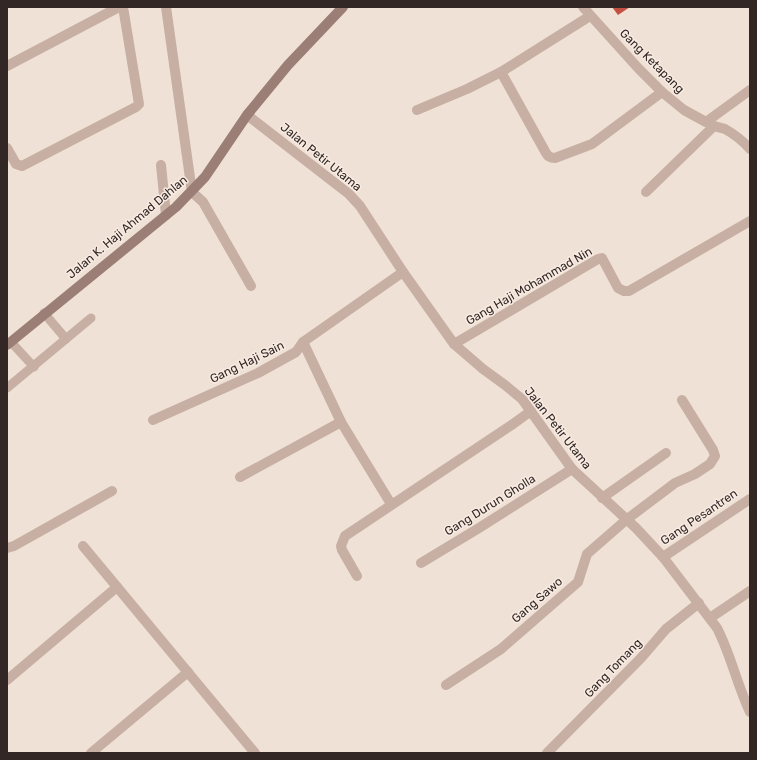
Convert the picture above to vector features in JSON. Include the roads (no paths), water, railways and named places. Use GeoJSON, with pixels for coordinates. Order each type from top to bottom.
{"type":"FeatureCollection","features":[{"type":"Feature","properties":{"kind":"main road","name":"Jalan K. Haji Ahmad Dahlan"},"geometry":{"type":"LineString","coordinates":[[11,345],[191,193],[216,163],[247,115],[288,65],[343,7]]}},
{"type":"Feature","properties":{"kind":"street"},"geometry":{"type":"LineString","coordinates":[[7,66],[119,7]]}},
{"type":"Feature","properties":{"kind":"street"},"geometry":{"type":"LineString","coordinates":[[7,148],[16,164],[22,166],[136,107],[139,104],[123,7]]}},
{"type":"Feature","properties":{"kind":"street"},"geometry":{"type":"LineString","coordinates":[[166,7],[191,193],[203,202],[251,286]]}},
{"type":"Feature","properties":{"kind":"street","name":"Gang Ketapang"},"geometry":{"type":"LineString","coordinates":[[583,7],[638,68],[662,92],[684,110],[710,124],[723,128],[750,149]]}},
{"type":"Feature","properties":{"kind":"street"},"geometry":{"type":"LineString","coordinates":[[417,110],[467,89],[501,72],[590,16]]}},
{"type":"Feature","properties":{"kind":"street"},"geometry":{"type":"LineString","coordinates":[[501,72],[550,158],[555,158],[592,144],[662,92]]}},
{"type":"Feature","properties":{"kind":"street"},"geometry":{"type":"LineString","coordinates":[[646,192],[710,124],[750,90]]}},
{"type":"Feature","properties":{"kind":"street","name":"Jalan Petir Utama"},"geometry":{"type":"LineString","coordinates":[[247,115],[349,194],[360,206],[403,272],[454,344],[483,369],[522,399],[572,469],[663,557],[699,602],[723,640],[743,698],[750,712]]}},
{"type":"Feature","properties":{"kind":"street"},"geometry":{"type":"LineString","coordinates":[[161,165],[166,215]]}},
{"type":"Feature","properties":{"kind":"street","name":"Gang Haji Mohammad Nin"},"geometry":{"type":"LineString","coordinates":[[454,344],[598,258],[602,258],[618,288],[624,291],[629,290],[750,221]]}},
{"type":"Feature","properties":{"kind":"street","name":"Gang Haji Sain"},"geometry":{"type":"LineString","coordinates":[[153,420],[258,373],[296,352],[303,342],[403,272]]}},
{"type":"Feature","properties":{"kind":"street"},"geometry":{"type":"LineString","coordinates":[[303,342],[341,422],[391,504]]}},
{"type":"Feature","properties":{"kind":"street","name":"Gang Sawo"},"geometry":{"type":"LineString","coordinates":[[446,685],[501,649],[578,582],[587,554],[626,520],[675,483],[695,474],[714,460],[715,456],[713,450],[682,400]]}},
{"type":"Feature","properties":{"kind":"street"},"geometry":{"type":"LineString","coordinates":[[357,576],[342,550],[342,541],[345,536],[531,411]]}},
{"type":"Feature","properties":{"kind":"street"},"geometry":{"type":"LineString","coordinates":[[240,477],[341,422]]}},
{"type":"Feature","properties":{"kind":"street"},"geometry":{"type":"LineString","coordinates":[[602,498],[666,453]]}},
{"type":"Feature","properties":{"kind":"street","name":"Gang Durun Gholla"},"geometry":{"type":"LineString","coordinates":[[421,563],[572,469]]}},
{"type":"Feature","properties":{"kind":"street"},"geometry":{"type":"LineString","coordinates":[[7,548],[14,546],[112,491]]}},
{"type":"Feature","properties":{"kind":"street","name":"Gang Pesantren"},"geometry":{"type":"LineString","coordinates":[[663,557],[750,499]]}},
{"type":"Feature","properties":{"kind":"street"},"geometry":{"type":"LineString","coordinates":[[83,546],[255,753]]}},
{"type":"Feature","properties":{"kind":"street"},"geometry":{"type":"LineString","coordinates":[[7,680],[117,587]]}},
{"type":"Feature","properties":{"kind":"street"},"geometry":{"type":"LineString","coordinates":[[710,618],[750,591]]}},
{"type":"Feature","properties":{"kind":"street","name":"Gang Tomang"},"geometry":{"type":"LineString","coordinates":[[547,753],[641,658],[666,629],[699,602]]}},
{"type":"Feature","properties":{"kind":"street"},"geometry":{"type":"LineString","coordinates":[[91,753],[188,672]]}},
{"type":"Feature","properties":{"kind":"lane"},"geometry":{"type":"LineString","coordinates":[[47,316],[66,339]]}},
{"type":"Feature","properties":{"kind":"lane"},"geometry":{"type":"LineString","coordinates":[[7,388],[34,367],[90,318]]}},
{"type":"Feature","properties":{"kind":"lane"},"geometry":{"type":"LineString","coordinates":[[11,345],[34,367]]}}]}
